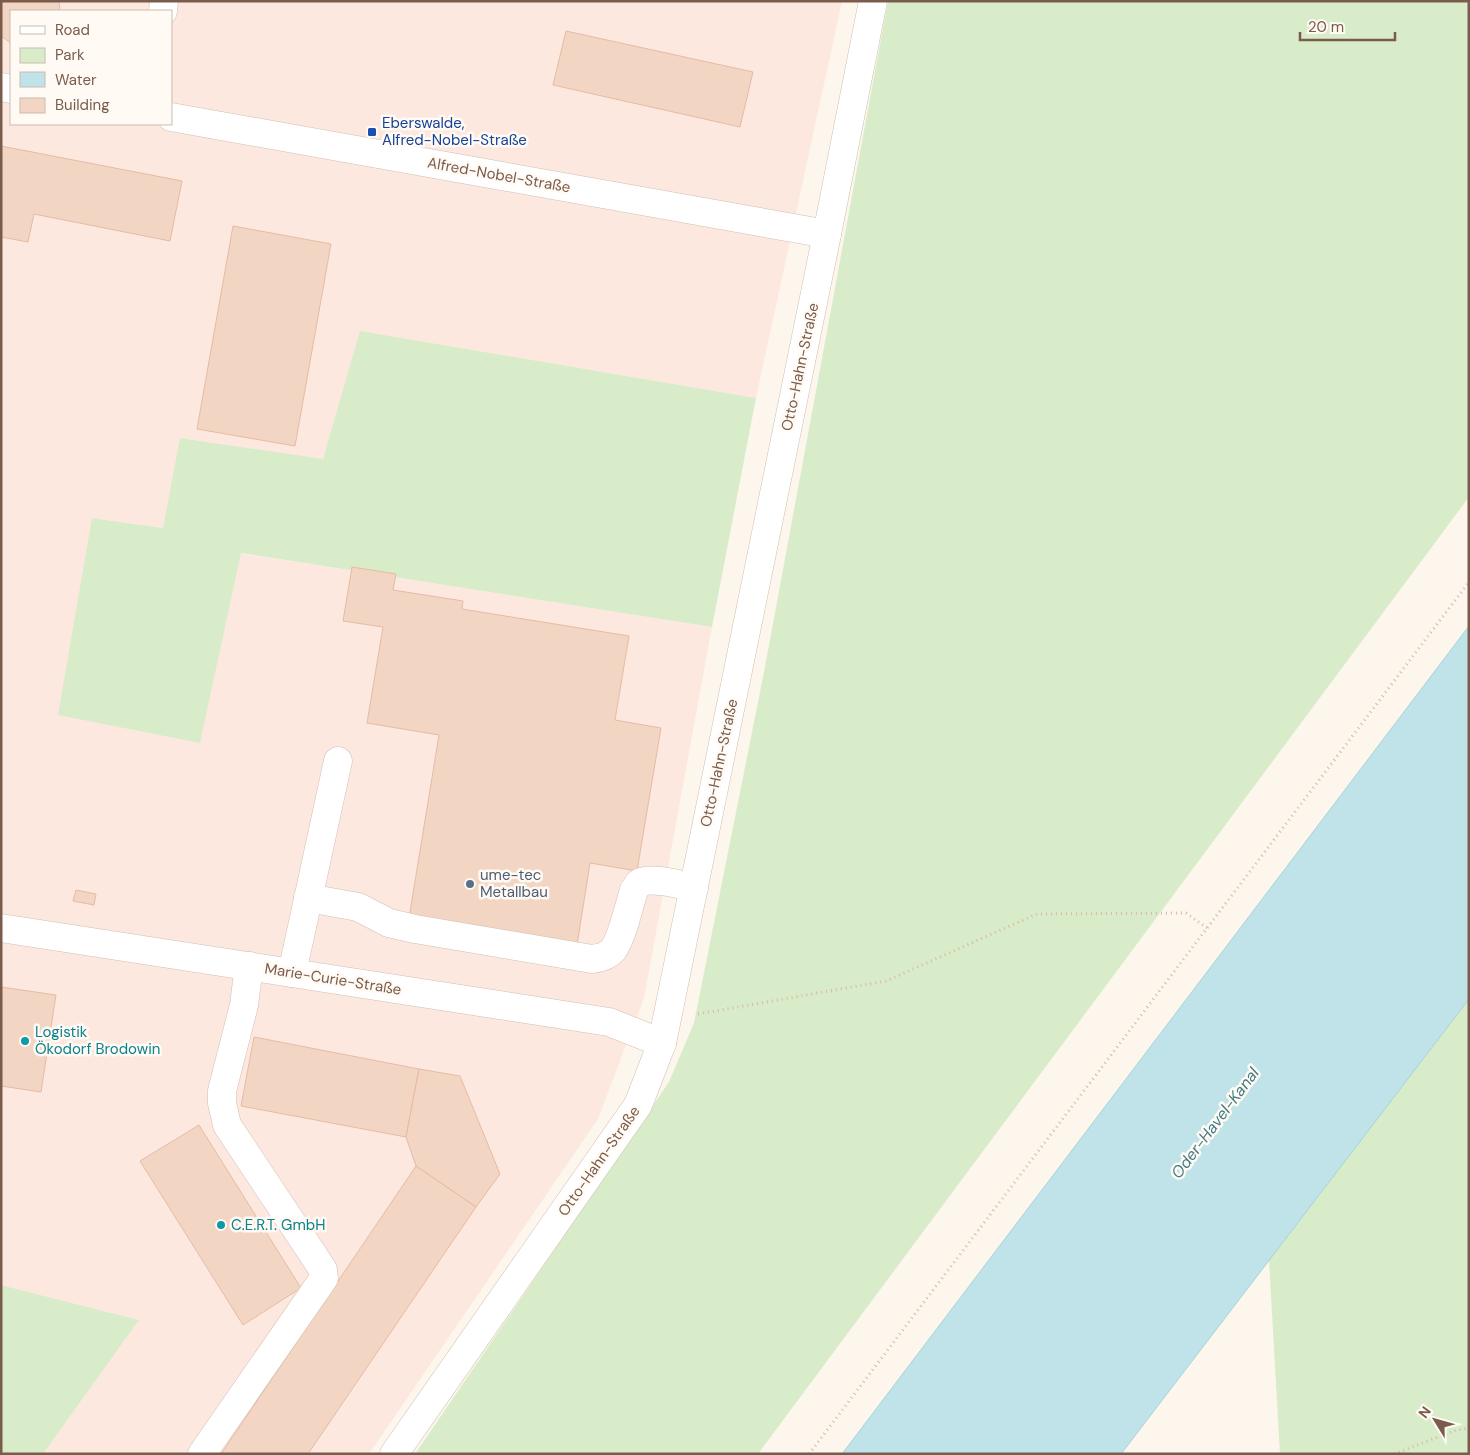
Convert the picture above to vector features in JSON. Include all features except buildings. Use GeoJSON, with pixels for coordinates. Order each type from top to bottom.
{"type":"FeatureCollection","features":[{"type":"Feature","properties":{"kind":"street","name":"Otto-Hahn-Straße"},"geometry":{"type":"LineString","coordinates":[[394,1454],[638,1105],[665,1031],[873,1]]}},
{"type":"Feature","properties":{"kind":"street","name":"Alfred-Nobel-Straße"},"geometry":{"type":"LineString","coordinates":[[172,117],[827,234]]}},
{"type":"Feature","properties":{"kind":"street"},"geometry":{"type":"LineString","coordinates":[[292,973],[338,761]]}},
{"type":"Feature","properties":{"kind":"street"},"geometry":{"type":"LineString","coordinates":[[308,898],[358,907],[390,923],[415,929],[592,959],[603,958],[612,951],[618,942],[634,890],[639,884],[644,881],[659,881],[694,888]]}},
{"type":"Feature","properties":{"kind":"street","name":"Marie-Curie-Straße"},"geometry":{"type":"LineString","coordinates":[[1,928],[665,1031]]}},
{"type":"Feature","properties":{"kind":"street"},"geometry":{"type":"LineString","coordinates":[[202,1454],[324,1278],[323,1270],[318,1262],[227,1125],[222,1103],[222,1091],[244,1005],[249,966]]}},
{"type":"Feature","properties":{"kind":"path"},"geometry":{"type":"LineString","coordinates":[[809,1454],[1469,582]]}},
{"type":"Feature","properties":{"kind":"path"},"geometry":{"type":"LineString","coordinates":[[665,1031],[886,981],[1037,914],[1186,912],[1207,928]]}},
{"type":"Feature","properties":{"kind":"path"},"geometry":{"type":"LineString","coordinates":[[1394,1454],[1456,1430],[1469,1428]]}},
{"type":"Feature","properties":{"kind":"shaded area"},"geometry":{"type":"Polygon","coordinates":[[[1,1],[842,1],[756,398],[361,332],[323,460],[181,438],[163,528],[92,518],[200,742],[240,553],[712,627],[644,998],[598,1119],[369,1454],[43,1454],[139,1320],[1,1285],[1,1]]]}},
{"type":"Feature","properties":{"kind":"green space"},"geometry":{"type":"Polygon","coordinates":[[[888,1],[1469,1],[1469,497],[758,1454],[415,1454],[669,1082],[694,1023],[765,667],[888,1]]]}},
{"type":"Feature","properties":{"kind":"green space"},"geometry":{"type":"Polygon","coordinates":[[[360,331],[756,398],[712,627],[241,553],[200,743],[58,715],[92,518],[163,528],[180,438],[323,459],[360,331]]]}},
{"type":"Feature","properties":{"kind":"green space"},"geometry":{"type":"Polygon","coordinates":[[[1469,999],[1469,1454],[1280,1454],[1269,1260],[1469,999]]]}},
{"type":"Feature","properties":{"kind":"green space"},"geometry":{"type":"Polygon","coordinates":[[[1,1285],[139,1320],[43,1454],[1,1454],[1,1285]]]}},
{"type":"Feature","properties":{"kind":"water","name":"Oder-Havel-Kanal"},"geometry":{"type":"Polygon","coordinates":[[[1469,626],[1469,999],[1121,1454],[842,1454],[1469,626]]]}},
{"type":"Feature","properties":{"kind":"place","name":"Eberswalde, Alfred-Nobel-Straße"},"geometry":{"type":"Point","coordinates":[372,132]}},
{"type":"Feature","properties":{"kind":"place","name":"ume-tec Metallbau"},"geometry":{"type":"Point","coordinates":[470,884]}},
{"type":"Feature","properties":{"kind":"place","name":"Logistik Ökodorf Brodowin"},"geometry":{"type":"Point","coordinates":[25,1041]}},
{"type":"Feature","properties":{"kind":"place","name":"C.E.R.T. GmbH"},"geometry":{"type":"Point","coordinates":[221,1225]}}]}
